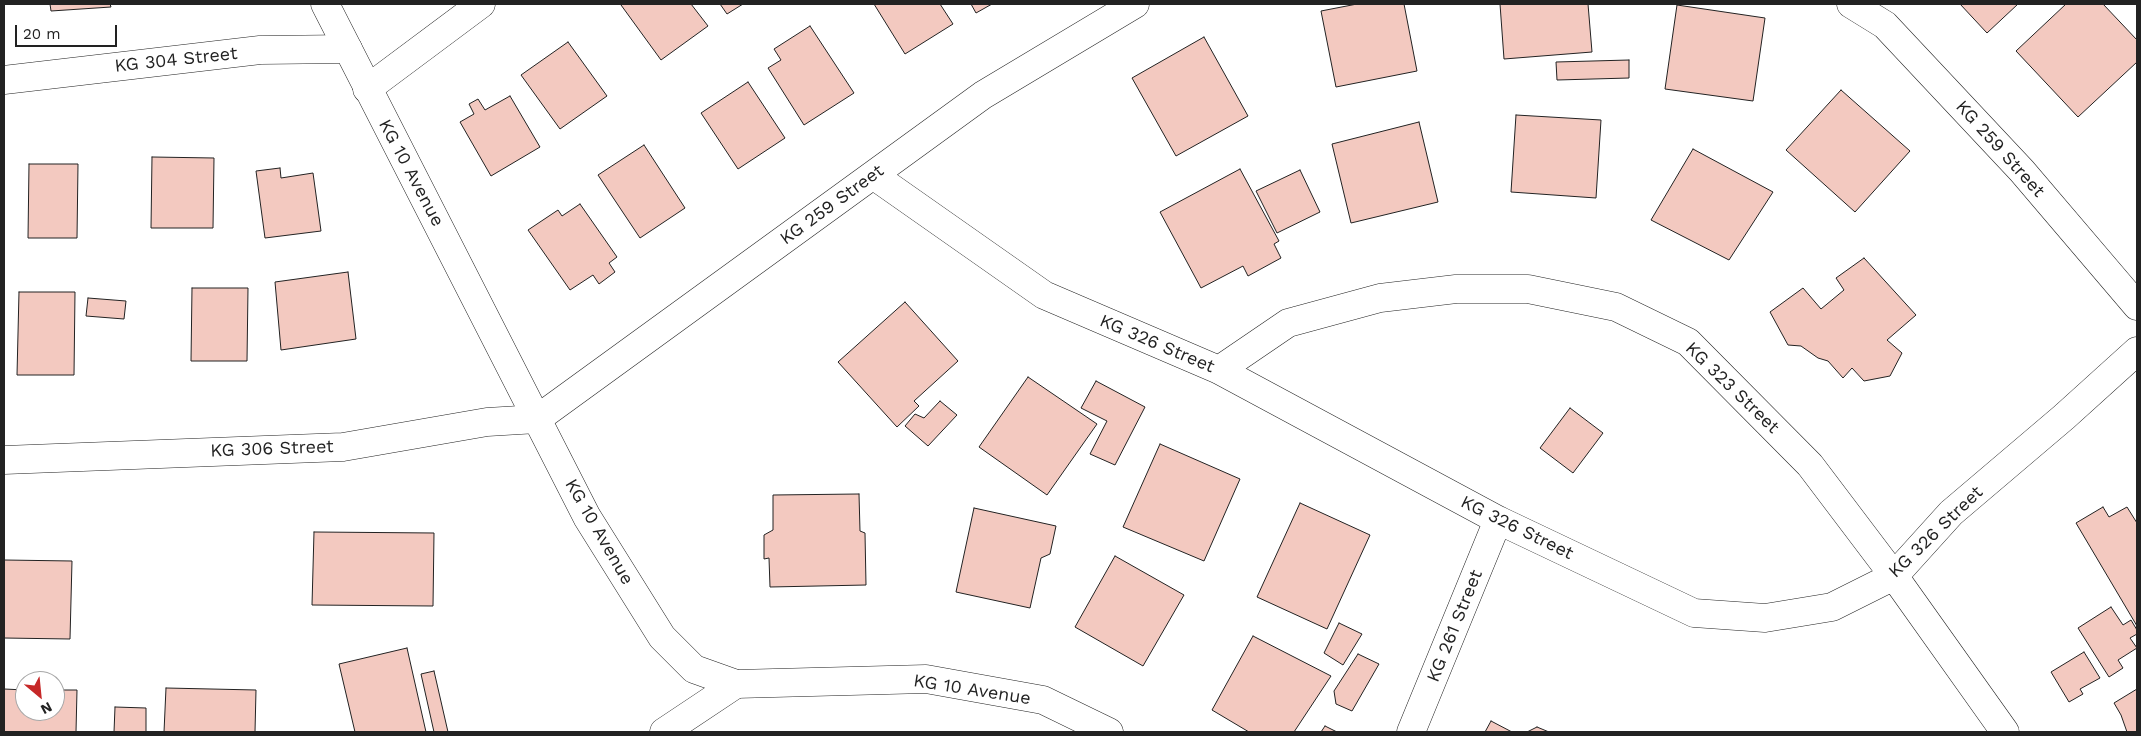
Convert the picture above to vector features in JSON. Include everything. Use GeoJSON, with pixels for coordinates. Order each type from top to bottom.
{"type":"FeatureCollection","features":[{"type":"Feature","properties":{"kind":"street","name":"KG 10 Avenue"},"geometry":{"type":"LineString","coordinates":[[325,4],[367,89],[448,241],[587,517],[662,637],[694,669],[736,684],[926,679],[1043,700],[1109,732]]}},
{"type":"Feature","properties":{"kind":"street"},"geometry":{"type":"LineString","coordinates":[[367,89],[481,4]]}},
{"type":"Feature","properties":{"kind":"street","name":"KG 259 Street"},"geometry":{"type":"LineString","coordinates":[[537,419],[983,95],[1135,4]]}},
{"type":"Feature","properties":{"kind":"street","name":"KG 259 Street"},"geometry":{"type":"LineString","coordinates":[[1852,4],[1885,25],[2022,172],[2137,306]]}},
{"type":"Feature","properties":{"kind":"street","name":"KG 304 Street"},"geometry":{"type":"LineString","coordinates":[[4,80],[260,50],[348,50]]}},
{"type":"Feature","properties":{"kind":"street","name":"KG 326 Street"},"geometry":{"type":"LineString","coordinates":[[873,175],[1044,295],[1219,370],[1498,520],[1694,613],[1765,618],[1832,607],[1894,576],[1951,513],[2064,417],[2137,351]]}},
{"type":"Feature","properties":{"kind":"street","name":"KG 323 Street"},"geometry":{"type":"LineString","coordinates":[[1219,370],[1288,323],[1380,298],[1456,289],[1528,289],[1616,307],[1688,342],[1810,465],[1894,576],[2005,732]]}},
{"type":"Feature","properties":{"kind":"street","name":"KG 306 Street"},"geometry":{"type":"LineString","coordinates":[[4,460],[343,447],[487,422],[537,419]]}},
{"type":"Feature","properties":{"kind":"street","name":"KG 261 Street"},"geometry":{"type":"LineString","coordinates":[[1411,732],[1498,520]]}},
{"type":"Feature","properties":{"kind":"street"},"geometry":{"type":"LineString","coordinates":[[664,732],[736,684]]}},
{"type":"Feature","properties":{"kind":"building"},"geometry":{"type":"Polygon","coordinates":[[[50,4],[110,4],[111,7],[51,11],[50,4]]]}},
{"type":"Feature","properties":{"kind":"building"},"geometry":{"type":"Polygon","coordinates":[[[691,4],[708,26],[661,60],[621,5],[691,4]]]}},
{"type":"Feature","properties":{"kind":"building"},"geometry":{"type":"Polygon","coordinates":[[[720,4],[743,4],[727,14],[720,4]]]}},
{"type":"Feature","properties":{"kind":"building"},"geometry":{"type":"Polygon","coordinates":[[[874,4],[940,4],[953,24],[905,54],[874,4]]]}},
{"type":"Feature","properties":{"kind":"building"},"geometry":{"type":"Polygon","coordinates":[[[971,4],[992,4],[976,13],[971,4]]]}},
{"type":"Feature","properties":{"kind":"building"},"geometry":{"type":"Polygon","coordinates":[[[1357,4],[1404,4],[1417,71],[1336,87],[1321,11],[1357,4]]]}},
{"type":"Feature","properties":{"kind":"building"},"geometry":{"type":"Polygon","coordinates":[[[1500,4],[1588,4],[1592,52],[1504,59],[1500,4]]]}},
{"type":"Feature","properties":{"kind":"building"},"geometry":{"type":"Polygon","coordinates":[[[1960,4],[2018,4],[1987,33],[1960,4]]]}},
{"type":"Feature","properties":{"kind":"building"},"geometry":{"type":"Polygon","coordinates":[[[2066,4],[2103,4],[2137,40],[2137,62],[2078,117],[2016,51],[2066,4]]]}},
{"type":"Feature","properties":{"kind":"building"},"geometry":{"type":"Polygon","coordinates":[[[1677,5],[1765,18],[1753,101],[1665,89],[1677,5]]]}},
{"type":"Feature","properties":{"kind":"building"},"geometry":{"type":"Polygon","coordinates":[[[810,26],[854,93],[804,125],[768,68],[781,60],[774,49],[810,26]]]}},
{"type":"Feature","properties":{"kind":"building"},"geometry":{"type":"Polygon","coordinates":[[[1204,37],[1248,116],[1176,156],[1132,78],[1204,37]]]}},
{"type":"Feature","properties":{"kind":"building"},"geometry":{"type":"Polygon","coordinates":[[[568,42],[607,96],[560,129],[521,75],[568,42]]]}},
{"type":"Feature","properties":{"kind":"building"},"geometry":{"type":"Polygon","coordinates":[[[1629,60],[1629,78],[1557,80],[1556,62],[1629,60]]]}},
{"type":"Feature","properties":{"kind":"building"},"geometry":{"type":"Polygon","coordinates":[[[748,82],[785,138],[738,169],[701,113],[748,82]]]}},
{"type":"Feature","properties":{"kind":"building"},"geometry":{"type":"Polygon","coordinates":[[[1841,90],[1910,151],[1855,212],[1786,150],[1841,90]]]}},
{"type":"Feature","properties":{"kind":"building"},"geometry":{"type":"Polygon","coordinates":[[[510,96],[540,147],[491,176],[460,122],[474,114],[469,104],[478,99],[485,110],[510,96]]]}},
{"type":"Feature","properties":{"kind":"building"},"geometry":{"type":"Polygon","coordinates":[[[1516,115],[1601,120],[1596,198],[1511,192],[1516,115]]]}},
{"type":"Feature","properties":{"kind":"building"},"geometry":{"type":"Polygon","coordinates":[[[1419,122],[1438,202],[1351,223],[1332,144],[1419,122]]]}},
{"type":"Feature","properties":{"kind":"building"},"geometry":{"type":"Polygon","coordinates":[[[644,145],[685,208],[640,238],[598,175],[644,145]]]}},
{"type":"Feature","properties":{"kind":"building"},"geometry":{"type":"Polygon","coordinates":[[[1693,149],[1773,192],[1729,260],[1651,220],[1693,149]]]}},
{"type":"Feature","properties":{"kind":"building"},"geometry":{"type":"Polygon","coordinates":[[[152,157],[214,158],[213,228],[151,228],[152,157]]]}},
{"type":"Feature","properties":{"kind":"building"},"geometry":{"type":"Polygon","coordinates":[[[29,164],[78,164],[77,238],[28,238],[29,164]]]}},
{"type":"Feature","properties":{"kind":"building"},"geometry":{"type":"Polygon","coordinates":[[[280,168],[281,178],[313,173],[321,231],[265,238],[256,171],[280,168]]]}},
{"type":"Feature","properties":{"kind":"building"},"geometry":{"type":"Polygon","coordinates":[[[1240,169],[1279,241],[1274,244],[1281,258],[1248,276],[1243,266],[1201,288],[1160,212],[1240,169]]]}},
{"type":"Feature","properties":{"kind":"building"},"geometry":{"type":"Polygon","coordinates":[[[1300,170],[1320,212],[1277,233],[1256,191],[1300,170]]]}},
{"type":"Feature","properties":{"kind":"building"},"geometry":{"type":"Polygon","coordinates":[[[580,204],[617,257],[609,263],[615,272],[599,284],[593,275],[570,290],[528,230],[558,210],[562,216],[580,204]]]}},
{"type":"Feature","properties":{"kind":"building"},"geometry":{"type":"Polygon","coordinates":[[[1864,258],[1916,315],[1887,340],[1902,353],[1890,376],[1864,381],[1852,368],[1843,378],[1828,361],[1818,358],[1801,346],[1788,345],[1770,312],[1803,288],[1821,309],[1844,290],[1836,278],[1864,258]]]}},
{"type":"Feature","properties":{"kind":"building"},"geometry":{"type":"Polygon","coordinates":[[[348,272],[356,339],[281,350],[275,282],[348,272]]]}},
{"type":"Feature","properties":{"kind":"building"},"geometry":{"type":"Polygon","coordinates":[[[192,288],[248,288],[247,361],[191,361],[192,288]]]}},
{"type":"Feature","properties":{"kind":"building"},"geometry":{"type":"Polygon","coordinates":[[[19,292],[75,292],[74,375],[17,375],[19,292]]]}},
{"type":"Feature","properties":{"kind":"building"},"geometry":{"type":"Polygon","coordinates":[[[88,298],[126,301],[124,319],[86,316],[88,298]]]}},
{"type":"Feature","properties":{"kind":"building"},"geometry":{"type":"Polygon","coordinates":[[[905,302],[958,361],[914,401],[919,406],[897,427],[838,362],[905,302]]]}},
{"type":"Feature","properties":{"kind":"building"},"geometry":{"type":"Polygon","coordinates":[[[1028,377],[1097,424],[1047,495],[979,447],[1028,377]]]}},
{"type":"Feature","properties":{"kind":"building"},"geometry":{"type":"Polygon","coordinates":[[[1096,381],[1145,407],[1115,465],[1090,454],[1107,421],[1081,408],[1096,381]]]}},
{"type":"Feature","properties":{"kind":"building"},"geometry":{"type":"Polygon","coordinates":[[[940,401],[957,415],[928,446],[905,426],[915,414],[924,418],[940,401]]]}},
{"type":"Feature","properties":{"kind":"building"},"geometry":{"type":"Polygon","coordinates":[[[1570,408],[1603,433],[1573,473],[1540,448],[1570,408]]]}},
{"type":"Feature","properties":{"kind":"building"},"geometry":{"type":"Polygon","coordinates":[[[1160,444],[1240,479],[1204,561],[1123,527],[1160,444]]]}},
{"type":"Feature","properties":{"kind":"building"},"geometry":{"type":"Polygon","coordinates":[[[859,494],[860,531],[865,533],[866,585],[770,587],[769,558],[764,559],[764,535],[773,530],[773,495],[859,494]]]}},
{"type":"Feature","properties":{"kind":"building"},"geometry":{"type":"Polygon","coordinates":[[[1300,503],[1370,535],[1327,629],[1257,597],[1300,503]]]}},
{"type":"Feature","properties":{"kind":"building"},"geometry":{"type":"Polygon","coordinates":[[[2103,507],[2109,517],[2127,507],[2137,523],[2137,626],[2076,523],[2103,507]]]}},
{"type":"Feature","properties":{"kind":"building"},"geometry":{"type":"Polygon","coordinates":[[[974,508],[1056,526],[1050,554],[1041,558],[1030,608],[956,592],[974,508]]]}},
{"type":"Feature","properties":{"kind":"building"},"geometry":{"type":"Polygon","coordinates":[[[314,532],[434,533],[433,606],[312,605],[314,532]]]}},
{"type":"Feature","properties":{"kind":"building"},"geometry":{"type":"Polygon","coordinates":[[[1115,556],[1184,595],[1143,666],[1075,627],[1115,556]]]}},
{"type":"Feature","properties":{"kind":"building"},"geometry":{"type":"Polygon","coordinates":[[[4,560],[72,561],[70,639],[4,638],[4,560]]]}},
{"type":"Feature","properties":{"kind":"building"},"geometry":{"type":"Polygon","coordinates":[[[2111,607],[2123,625],[2131,620],[2137,630],[2137,634],[2130,638],[2137,648],[2118,660],[2123,668],[2109,677],[2078,628],[2111,607]]]}},
{"type":"Feature","properties":{"kind":"building"},"geometry":{"type":"Polygon","coordinates":[[[1339,623],[1362,634],[1343,665],[1324,653],[1339,623]]]}},
{"type":"Feature","properties":{"kind":"building"},"geometry":{"type":"Polygon","coordinates":[[[1253,636],[1331,676],[1294,732],[1249,732],[1212,710],[1253,636]]]}},
{"type":"Feature","properties":{"kind":"building"},"geometry":{"type":"Polygon","coordinates":[[[407,648],[426,732],[355,732],[339,664],[407,648]]]}},
{"type":"Feature","properties":{"kind":"building"},"geometry":{"type":"Polygon","coordinates":[[[2084,652],[2100,678],[2080,689],[2083,694],[2069,702],[2051,672],[2084,652]]]}},
{"type":"Feature","properties":{"kind":"building"},"geometry":{"type":"Polygon","coordinates":[[[1358,654],[1379,664],[1352,711],[1336,704],[1334,691],[1358,654]]]}},
{"type":"Feature","properties":{"kind":"building"},"geometry":{"type":"Polygon","coordinates":[[[434,671],[448,732],[434,732],[421,674],[434,671]]]}},
{"type":"Feature","properties":{"kind":"building"},"geometry":{"type":"Polygon","coordinates":[[[166,688],[256,690],[255,732],[164,732],[166,688]]]}},
{"type":"Feature","properties":{"kind":"building"},"geometry":{"type":"Polygon","coordinates":[[[4,689],[15,690],[15,721],[65,721],[65,690],[77,690],[76,732],[4,732],[4,689]]]}},
{"type":"Feature","properties":{"kind":"building"},"geometry":{"type":"Polygon","coordinates":[[[2137,689],[2137,732],[2127,732],[2114,703],[2137,689]]]}},
{"type":"Feature","properties":{"kind":"building"},"geometry":{"type":"Polygon","coordinates":[[[115,707],[146,708],[146,732],[114,732],[115,707]]]}},
{"type":"Feature","properties":{"kind":"building"},"geometry":{"type":"Polygon","coordinates":[[[1491,721],[1512,732],[1485,732],[1491,721]]]}},
{"type":"Feature","properties":{"kind":"building"},"geometry":{"type":"Polygon","coordinates":[[[1325,726],[1337,732],[1321,732],[1325,726]]]}},
{"type":"Feature","properties":{"kind":"building"},"geometry":{"type":"Polygon","coordinates":[[[1537,727],[1549,732],[1527,732],[1537,727]]]}}]}
